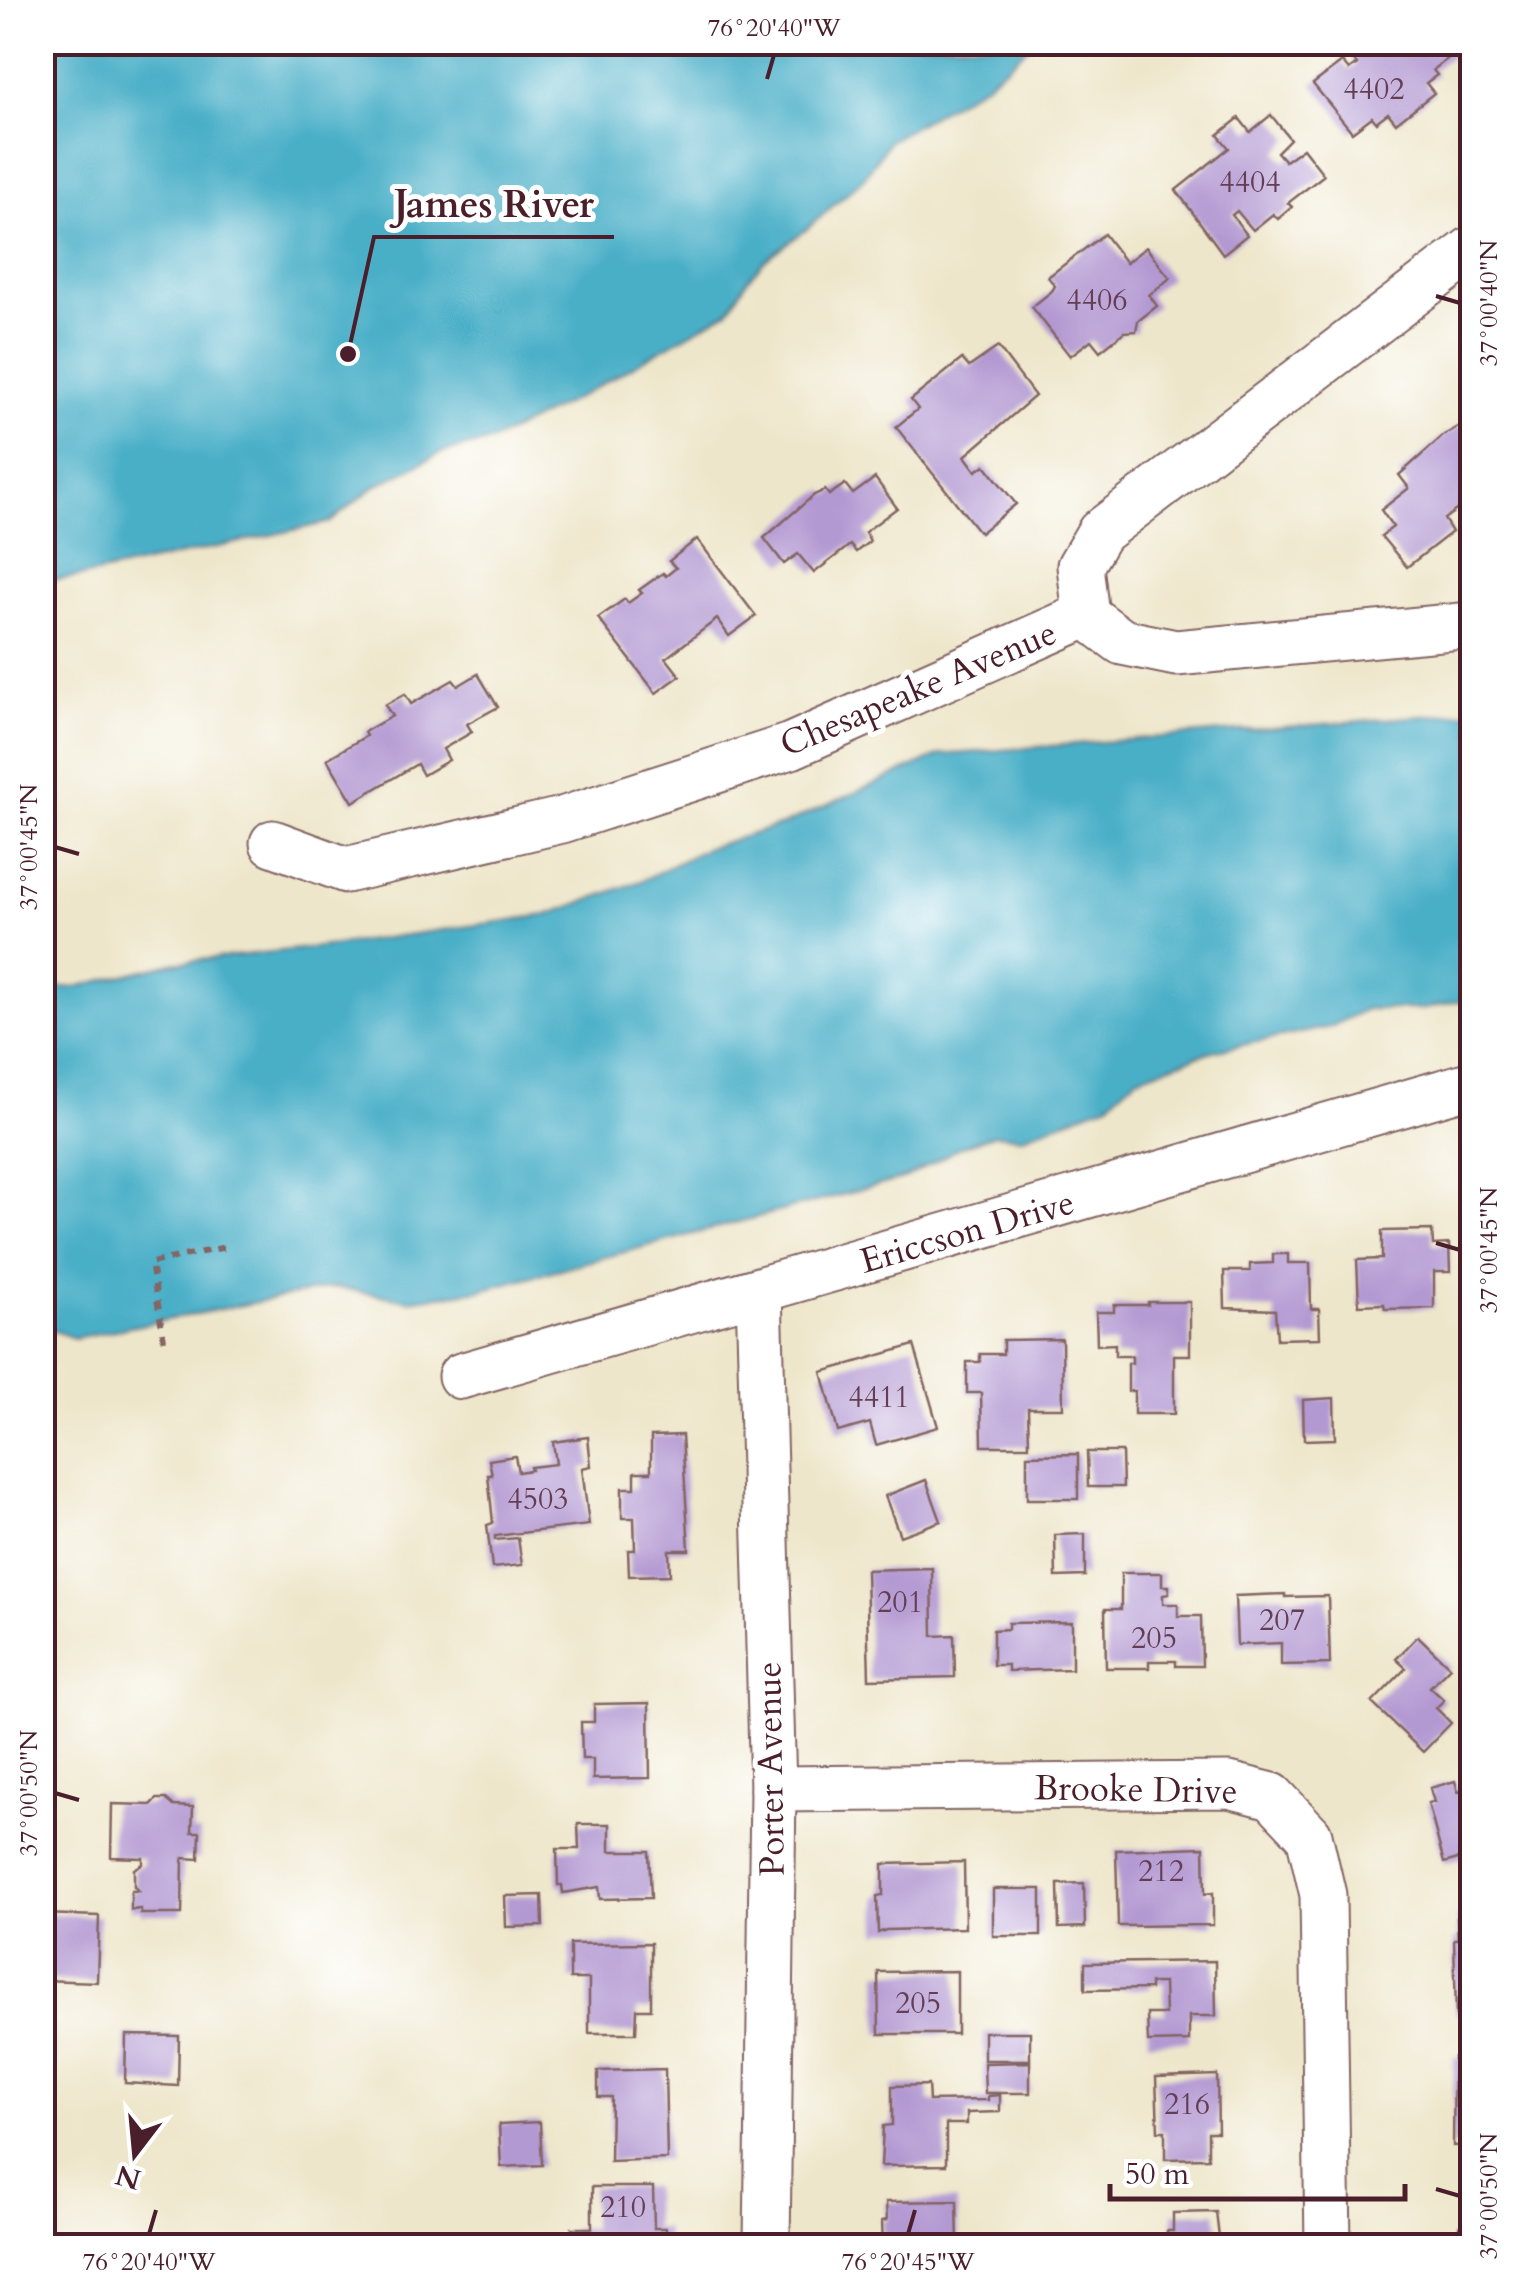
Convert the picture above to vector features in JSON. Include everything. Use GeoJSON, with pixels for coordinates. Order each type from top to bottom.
{"type":"FeatureCollection","features":[{"type":"Feature","properties":{"kind":"street","name":"Chesapeake Avenue"},"geometry":{"type":"LineString","coordinates":[[273,843],[346,870],[562,820],[791,746],[1086,615],[1080,566],[1100,532],[1472,249]]}},
{"type":"Feature","properties":{"kind":"street"},"geometry":{"type":"LineString","coordinates":[[1086,615],[1122,642],[1176,653],[1472,625]]}},
{"type":"Feature","properties":{"kind":"street","name":"Ericcson Drive"},"geometry":{"type":"LineString","coordinates":[[462,1376],[1472,1084]]}},
{"type":"Feature","properties":{"kind":"street","name":"Porter Avenue"},"geometry":{"type":"LineString","coordinates":[[759,1291],[773,1790],[767,2246]]}},
{"type":"Feature","properties":{"kind":"street","name":"Brooke Drive"},"geometry":{"type":"LineString","coordinates":[[773,1790],[1229,1784],[1272,1796],[1308,1835],[1322,1895],[1328,2246]]}},
{"type":"Feature","properties":{"kind":"path"},"geometry":{"type":"LineString","coordinates":[[164,1340],[151,1264],[230,1246]]}},
{"type":"Feature","properties":{"kind":"water"},"geometry":{"type":"Polygon","coordinates":[[[42,43],[1033,43],[985,84],[889,141],[864,178],[765,260],[728,311],[579,397],[492,441],[443,452],[374,487],[330,522],[91,575],[43,581],[42,43]]]}},
{"type":"Feature","properties":{"kind":"water"},"geometry":{"type":"Polygon","coordinates":[[[1472,712],[1472,998],[1424,1009],[1366,1009],[1330,1027],[1212,1051],[1137,1077],[1107,1104],[1021,1137],[995,1134],[962,1146],[906,1178],[480,1290],[408,1300],[334,1287],[74,1338],[43,1327],[43,988],[76,987],[173,963],[547,915],[641,881],[707,848],[785,824],[940,755],[1472,712]]]}},
{"type":"Feature","properties":{"kind":"building"},"geometry":{"type":"Polygon","coordinates":[[[1362,42],[1446,42],[1455,53],[1433,70],[1437,75],[1426,83],[1434,93],[1396,123],[1388,113],[1376,122],[1372,117],[1352,132],[1313,84],[1342,62],[1349,70],[1357,64],[1348,54],[1362,42]]]}},
{"type":"Feature","properties":{"kind":"building"},"geometry":{"type":"Polygon","coordinates":[[[1271,115],[1290,139],[1277,152],[1285,161],[1303,148],[1324,175],[1288,203],[1292,207],[1278,219],[1273,214],[1253,230],[1237,211],[1232,215],[1247,235],[1223,254],[1176,190],[1229,148],[1218,135],[1239,118],[1250,132],[1271,115]]]}},
{"type":"Feature","properties":{"kind":"building"},"geometry":{"type":"Polygon","coordinates":[[[1104,234],[1126,263],[1146,247],[1170,278],[1149,295],[1157,306],[1138,321],[1136,331],[1124,332],[1100,351],[1091,340],[1070,356],[1032,307],[1055,286],[1048,277],[1104,234]]]}},
{"type":"Feature","properties":{"kind":"building"},"geometry":{"type":"Polygon","coordinates":[[[998,347],[1035,396],[965,456],[976,471],[985,465],[1016,504],[980,533],[896,427],[918,409],[911,400],[962,359],[969,367],[998,347]]]}},
{"type":"Feature","properties":{"kind":"building"},"geometry":{"type":"Polygon","coordinates":[[[1472,413],[1472,504],[1470,500],[1444,519],[1452,532],[1407,567],[1381,536],[1393,527],[1381,510],[1409,488],[1399,475],[1444,435],[1469,421],[1472,413]]]}},
{"type":"Feature","properties":{"kind":"building"},"geometry":{"type":"Polygon","coordinates":[[[875,478],[897,508],[865,532],[870,541],[856,552],[850,545],[814,573],[798,554],[784,564],[764,538],[814,495],[825,490],[829,495],[845,484],[853,494],[875,478]]]}},
{"type":"Feature","properties":{"kind":"building"},"geometry":{"type":"Polygon","coordinates":[[[697,539],[756,616],[729,636],[717,619],[666,658],[680,676],[656,693],[598,618],[625,599],[628,603],[663,573],[666,576],[676,568],[669,561],[697,539]]]}},
{"type":"Feature","properties":{"kind":"building"},"geometry":{"type":"Polygon","coordinates":[[[478,674],[498,707],[467,724],[472,732],[443,749],[449,760],[423,775],[417,764],[353,802],[327,759],[392,716],[385,705],[405,694],[411,704],[453,680],[458,686],[478,674]]]}},
{"type":"Feature","properties":{"kind":"building"},"geometry":{"type":"Polygon","coordinates":[[[1432,1230],[1433,1245],[1449,1244],[1450,1272],[1434,1272],[1434,1308],[1359,1305],[1357,1260],[1382,1259],[1382,1231],[1432,1230]]]}},
{"type":"Feature","properties":{"kind":"building"},"geometry":{"type":"Polygon","coordinates":[[[1273,1254],[1288,1254],[1288,1263],[1310,1263],[1311,1309],[1319,1309],[1320,1338],[1277,1339],[1275,1310],[1225,1308],[1224,1271],[1250,1271],[1250,1264],[1273,1263],[1273,1254]]]}},
{"type":"Feature","properties":{"kind":"building"},"geometry":{"type":"Polygon","coordinates":[[[1190,1302],[1190,1355],[1174,1355],[1174,1414],[1134,1414],[1134,1391],[1128,1391],[1128,1363],[1132,1363],[1132,1356],[1115,1356],[1115,1344],[1097,1345],[1096,1312],[1114,1312],[1114,1305],[1190,1302]]]}},
{"type":"Feature","properties":{"kind":"building"},"geometry":{"type":"Polygon","coordinates":[[[1062,1339],[1063,1408],[1028,1408],[1029,1446],[982,1446],[981,1393],[967,1393],[967,1362],[980,1362],[980,1354],[1003,1354],[1003,1340],[1062,1339]]]}},
{"type":"Feature","properties":{"kind":"building"},"geometry":{"type":"Polygon","coordinates":[[[914,1345],[938,1427],[876,1445],[870,1423],[838,1432],[822,1372],[914,1345]]]}},
{"type":"Feature","properties":{"kind":"building"},"geometry":{"type":"Polygon","coordinates":[[[1334,1398],[1335,1439],[1304,1440],[1303,1400],[1334,1398]]]}},
{"type":"Feature","properties":{"kind":"building"},"geometry":{"type":"Polygon","coordinates":[[[682,1435],[689,1550],[669,1550],[670,1575],[629,1576],[628,1550],[635,1550],[634,1518],[622,1518],[622,1488],[635,1488],[635,1472],[651,1472],[651,1436],[682,1435]]]}},
{"type":"Feature","properties":{"kind":"building"},"geometry":{"type":"Polygon","coordinates":[[[588,1437],[591,1466],[582,1468],[589,1525],[495,1536],[495,1540],[518,1538],[522,1565],[492,1568],[487,1525],[493,1523],[489,1460],[515,1456],[518,1472],[531,1470],[530,1467],[556,1464],[553,1442],[588,1437]]]}},
{"type":"Feature","properties":{"kind":"building"},"geometry":{"type":"Polygon","coordinates":[[[1087,1452],[1122,1452],[1123,1487],[1088,1487],[1087,1452]]]}},
{"type":"Feature","properties":{"kind":"building"},"geometry":{"type":"Polygon","coordinates":[[[1078,1454],[1078,1499],[1027,1499],[1027,1455],[1078,1454]]]}},
{"type":"Feature","properties":{"kind":"building"},"geometry":{"type":"Polygon","coordinates":[[[926,1480],[941,1521],[900,1536],[885,1496],[926,1480]]]}},
{"type":"Feature","properties":{"kind":"building"},"geometry":{"type":"Polygon","coordinates":[[[1085,1534],[1085,1576],[1056,1577],[1055,1535],[1085,1534]]]}},
{"type":"Feature","properties":{"kind":"building"},"geometry":{"type":"Polygon","coordinates":[[[932,1568],[933,1636],[954,1635],[955,1677],[869,1679],[866,1570],[932,1568]]]}},
{"type":"Feature","properties":{"kind":"building"},"geometry":{"type":"Polygon","coordinates":[[[1121,1573],[1162,1573],[1162,1586],[1169,1586],[1163,1604],[1178,1604],[1178,1616],[1201,1616],[1202,1666],[1149,1661],[1149,1668],[1106,1668],[1105,1609],[1121,1609],[1121,1573]]]}},
{"type":"Feature","properties":{"kind":"building"},"geometry":{"type":"Polygon","coordinates":[[[1235,1596],[1328,1596],[1330,1664],[1281,1665],[1281,1643],[1237,1645],[1235,1596]]]}},
{"type":"Feature","properties":{"kind":"building"},"geometry":{"type":"Polygon","coordinates":[[[1072,1622],[1072,1669],[1008,1671],[1008,1665],[993,1665],[993,1630],[1008,1629],[1008,1623],[1072,1622]]]}},
{"type":"Feature","properties":{"kind":"building"},"geometry":{"type":"Polygon","coordinates":[[[1418,1636],[1450,1667],[1430,1687],[1444,1700],[1436,1708],[1451,1723],[1423,1752],[1372,1703],[1406,1668],[1396,1659],[1418,1636]]]}},
{"type":"Feature","properties":{"kind":"building"},"geometry":{"type":"Polygon","coordinates":[[[649,1703],[650,1778],[593,1779],[593,1759],[582,1759],[581,1722],[594,1722],[594,1704],[649,1703]]]}},
{"type":"Feature","properties":{"kind":"building"},"geometry":{"type":"Polygon","coordinates":[[[1455,1781],[1458,1792],[1472,1789],[1472,1855],[1444,1863],[1428,1803],[1434,1802],[1430,1788],[1455,1781]]]}},
{"type":"Feature","properties":{"kind":"building"},"geometry":{"type":"Polygon","coordinates":[[[157,1799],[166,1799],[174,1806],[193,1807],[192,1832],[200,1832],[199,1859],[183,1858],[182,1914],[141,1914],[141,1909],[131,1910],[131,1891],[138,1891],[134,1886],[134,1869],[143,1864],[143,1858],[111,1857],[112,1804],[151,1805],[157,1799]]]}},
{"type":"Feature","properties":{"kind":"building"},"geometry":{"type":"Polygon","coordinates":[[[578,1824],[610,1824],[610,1851],[649,1851],[651,1898],[600,1899],[599,1887],[563,1893],[562,1885],[558,1885],[557,1849],[579,1849],[578,1824]]]}},
{"type":"Feature","properties":{"kind":"building"},"geometry":{"type":"Polygon","coordinates":[[[1204,1847],[1205,1894],[1213,1893],[1213,1925],[1118,1926],[1116,1850],[1204,1847]]]}},
{"type":"Feature","properties":{"kind":"building"},"geometry":{"type":"Polygon","coordinates":[[[964,1862],[965,1928],[878,1933],[877,1896],[883,1895],[883,1864],[964,1862]]]}},
{"type":"Feature","properties":{"kind":"building"},"geometry":{"type":"Polygon","coordinates":[[[1084,1883],[1085,1927],[1059,1928],[1058,1884],[1084,1883]]]}},
{"type":"Feature","properties":{"kind":"building"},"geometry":{"type":"Polygon","coordinates":[[[993,1889],[1041,1889],[1041,1936],[993,1936],[993,1889]]]}},
{"type":"Feature","properties":{"kind":"building"},"geometry":{"type":"Polygon","coordinates":[[[542,1895],[543,1926],[506,1927],[505,1896],[542,1895]]]}},
{"type":"Feature","properties":{"kind":"building"},"geometry":{"type":"Polygon","coordinates":[[[42,1914],[99,1916],[97,1982],[42,1980],[42,1914]]]}},
{"type":"Feature","properties":{"kind":"building"},"geometry":{"type":"Polygon","coordinates":[[[1457,1917],[1472,1917],[1472,2014],[1456,2015],[1457,1917]]]}},
{"type":"Feature","properties":{"kind":"building"},"geometry":{"type":"Polygon","coordinates":[[[651,1943],[651,2009],[637,2009],[636,2033],[589,2033],[589,1979],[570,1979],[570,1944],[651,1943]]]}},
{"type":"Feature","properties":{"kind":"building"},"geometry":{"type":"Polygon","coordinates":[[[1215,1961],[1216,2016],[1189,2016],[1189,2041],[1148,2042],[1147,2014],[1165,2014],[1164,1983],[1150,1983],[1150,1989],[1085,1990],[1085,1963],[1215,1961]]]}},
{"type":"Feature","properties":{"kind":"building"},"geometry":{"type":"Polygon","coordinates":[[[957,1971],[957,2034],[879,2034],[878,1972],[957,1971]]]}},
{"type":"Feature","properties":{"kind":"building"},"geometry":{"type":"Polygon","coordinates":[[[984,2032],[1030,2032],[1030,2060],[984,2060],[984,2032]]]}},
{"type":"Feature","properties":{"kind":"building"},"geometry":{"type":"Polygon","coordinates":[[[126,2035],[179,2036],[178,2086],[125,2083],[126,2035]]]}},
{"type":"Feature","properties":{"kind":"building"},"geometry":{"type":"Polygon","coordinates":[[[1454,2057],[1472,2057],[1472,2145],[1453,2146],[1454,2057]]]}},
{"type":"Feature","properties":{"kind":"building"},"geometry":{"type":"Polygon","coordinates":[[[1030,2062],[1030,2093],[985,2093],[984,2063],[1030,2062]]]}},
{"type":"Feature","properties":{"kind":"building"},"geometry":{"type":"Polygon","coordinates":[[[665,2069],[667,2159],[610,2161],[611,2097],[598,2097],[598,2071],[665,2069]]]}},
{"type":"Feature","properties":{"kind":"building"},"geometry":{"type":"Polygon","coordinates":[[[1217,2075],[1218,2132],[1208,2132],[1208,2158],[1165,2159],[1165,2131],[1158,2131],[1156,2077],[1217,2075]]]}},
{"type":"Feature","properties":{"kind":"building"},"geometry":{"type":"Polygon","coordinates":[[[928,2085],[929,2101],[988,2100],[988,2096],[1000,2095],[1000,2112],[967,2113],[967,2124],[946,2124],[946,2165],[881,2166],[883,2126],[892,2125],[892,2086],[928,2085]]]}},
{"type":"Feature","properties":{"kind":"building"},"geometry":{"type":"Polygon","coordinates":[[[540,2122],[542,2165],[501,2167],[499,2124],[540,2122]]]}},
{"type":"Feature","properties":{"kind":"building"},"geometry":{"type":"Polygon","coordinates":[[[592,2187],[653,2187],[654,2228],[666,2228],[666,2246],[572,2246],[572,2228],[592,2228],[592,2187]]]}},
{"type":"Feature","properties":{"kind":"building"},"geometry":{"type":"Polygon","coordinates":[[[957,2201],[958,2246],[883,2246],[886,2202],[957,2201]]]}},
{"type":"Feature","properties":{"kind":"building"},"geometry":{"type":"Polygon","coordinates":[[[1216,2212],[1220,2246],[1168,2246],[1167,2231],[1173,2231],[1173,2213],[1216,2212]]]}},
{"type":"Feature","properties":{"kind":"building"},"geometry":{"type":"Polygon","coordinates":[[[1459,2226],[1472,2226],[1472,2246],[1460,2246],[1459,2226]]]}},
{"type":"Feature","properties":{"kind":"building"},"geometry":{"type":"Polygon","coordinates":[[[1111,2241],[1111,2246],[1064,2246],[1064,2243],[1111,2241]]]}},
{"type":"Feature","properties":{"kind":"place","name":"James River"},"geometry":{"type":"Point","coordinates":[348,354]}}]}
